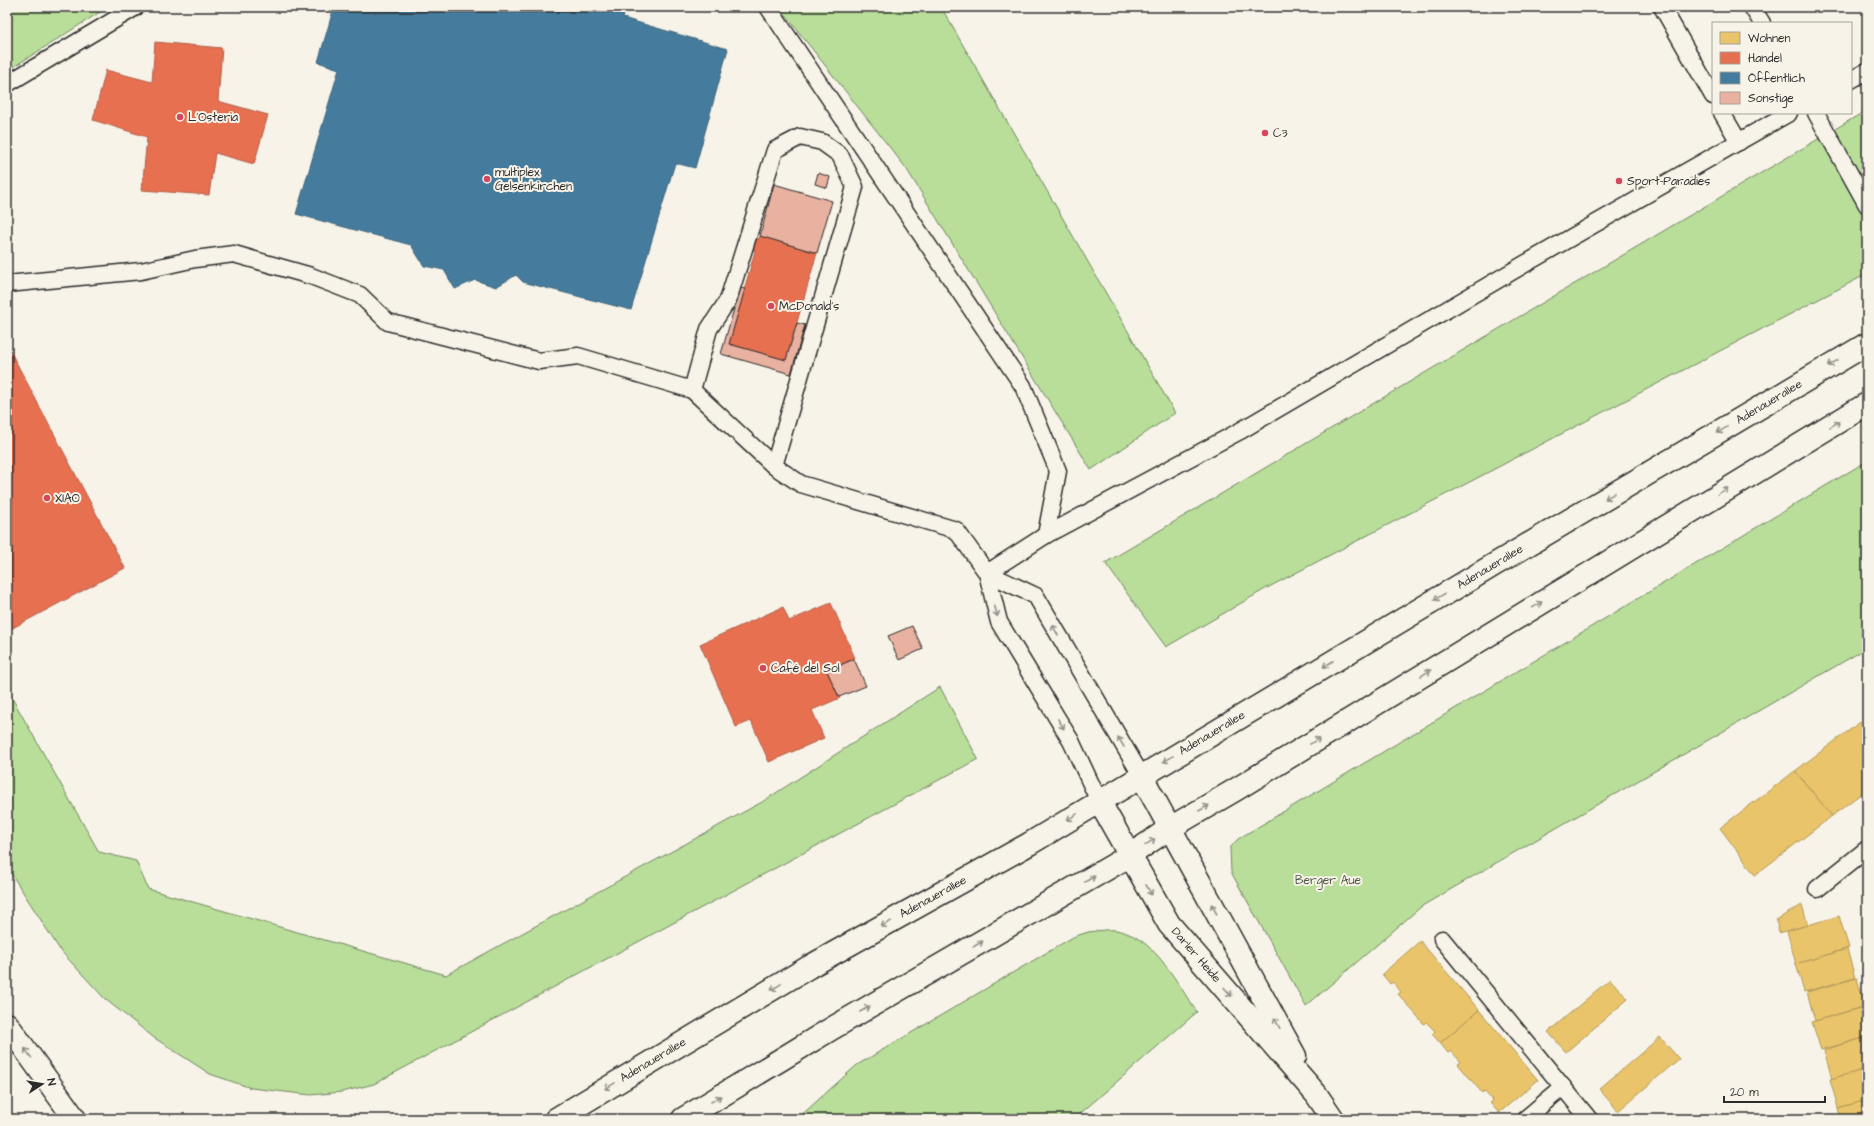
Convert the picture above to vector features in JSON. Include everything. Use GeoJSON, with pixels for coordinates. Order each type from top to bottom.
{"type":"FeatureCollection","features":[{"type":"Feature","properties":{"kind":"main road","name":"Adenauerallee"},"geometry":{"type":"LineString","coordinates":[[556,1119],[809,967],[1029,844],[1141,775],[1867,344]]}},
{"type":"Feature","properties":{"kind":"main road"},"geometry":{"type":"LineString","coordinates":[[683,1119],[831,1029],[1129,856],[1170,828],[1236,790],[1867,404]]}},
{"type":"Feature","properties":{"kind":"main road","name":"Darler Heide"},"geometry":{"type":"LineString","coordinates":[[1141,775],[1316,1094],[1333,1119]]}},
{"type":"Feature","properties":{"kind":"main road","name":"Darler Heide"},"geometry":{"type":"LineString","coordinates":[[1099,801],[1169,924],[1316,1094]]}},
{"type":"Feature","properties":{"kind":"main road"},"geometry":{"type":"LineString","coordinates":[[7,1024],[75,1119]]}},
{"type":"Feature","properties":{"kind":"lane"},"geometry":{"type":"LineString","coordinates":[[7,84],[136,7]]}},
{"type":"Feature","properties":{"kind":"lane"},"geometry":{"type":"LineString","coordinates":[[768,7],[1023,386],[1058,471],[1046,535]]}},
{"type":"Feature","properties":{"kind":"lane"},"geometry":{"type":"LineString","coordinates":[[1662,7],[1712,94]]}},
{"type":"Feature","properties":{"kind":"lane"},"geometry":{"type":"LineString","coordinates":[[1752,7],[1761,22]]}},
{"type":"Feature","properties":{"kind":"lane"},"geometry":{"type":"LineString","coordinates":[[1852,79],[1867,71]]}},
{"type":"Feature","properties":{"kind":"lane"},"geometry":{"type":"LineString","coordinates":[[1723,114],[1739,142]]}},
{"type":"Feature","properties":{"kind":"lane"},"geometry":{"type":"LineString","coordinates":[[987,573],[1046,535],[1240,431],[1522,265],[1787,114]]}},
{"type":"Feature","properties":{"kind":"lane"},"geometry":{"type":"LineString","coordinates":[[1817,114],[1867,205]]}},
{"type":"Feature","properties":{"kind":"lane"},"geometry":{"type":"LineString","coordinates":[[692,390],[709,329],[728,300],[775,150],[800,136],[822,142],[840,155],[855,187],[774,466]]}},
{"type":"Feature","properties":{"kind":"lane"},"geometry":{"type":"LineString","coordinates":[[7,284],[141,271],[195,259],[234,254],[311,276],[360,295],[388,322],[539,361],[578,356],[692,390],[774,466],[802,484],[956,530],[987,573],[999,622],[1071,741],[1099,801]]}},
{"type":"Feature","properties":{"kind":"lane"},"geometry":{"type":"LineString","coordinates":[[987,573],[1036,596],[1141,775]]}},
{"type":"Feature","properties":{"kind":"lane"},"geometry":{"type":"LineString","coordinates":[[1817,889],[1867,849]]}},
{"type":"Feature","properties":{"kind":"lane"},"geometry":{"type":"LineString","coordinates":[[1442,939],[1589,1119]]}},
{"type":"Feature","properties":{"kind":"lane"},"geometry":{"type":"LineString","coordinates":[[1525,1119],[1563,1087]]}},
{"type":"Feature","properties":{"kind":"green space"},"geometry":{"type":"Polygon","coordinates":[[[7,7],[108,7],[7,71],[7,7]]]}},
{"type":"Feature","properties":{"kind":"green space"},"geometry":{"type":"Polygon","coordinates":[[[779,7],[941,7],[1175,413],[1091,470],[906,168],[779,7]]]}},
{"type":"Feature","properties":{"kind":"green space"},"geometry":{"type":"Polygon","coordinates":[[[1867,110],[1867,274],[1267,588],[1166,647],[1105,563],[1867,110]]]}},
{"type":"Feature","properties":{"kind":"green space","name":"Berger Aue"},"geometry":{"type":"Polygon","coordinates":[[[1867,461],[1867,648],[1422,906],[1306,1006],[1231,872],[1230,848],[1238,839],[1867,461]]]}},
{"type":"Feature","properties":{"kind":"green space"},"geometry":{"type":"Polygon","coordinates":[[[940,687],[978,759],[374,1084],[342,1092],[311,1095],[251,1088],[210,1074],[153,1037],[105,999],[60,950],[7,867],[7,689],[99,852],[136,861],[148,889],[446,975],[762,802],[940,687]]]}},
{"type":"Feature","properties":{"kind":"green space"},"geometry":{"type":"Polygon","coordinates":[[[1104,930],[1120,931],[1133,936],[1144,943],[1164,964],[1197,1012],[1074,1119],[797,1119],[857,1065],[1073,937],[1088,932],[1104,930]]]}},
{"type":"Feature","properties":{"kind":"building: Wohnen"},"geometry":{"type":"Polygon","coordinates":[[[1867,717],[1867,789],[1832,816],[1795,771],[1867,717]]]}},
{"type":"Feature","properties":{"kind":"building: Wohnen"},"geometry":{"type":"Polygon","coordinates":[[[1795,771],[1832,816],[1755,875],[1720,828],[1795,771]]]}},
{"type":"Feature","properties":{"kind":"building: Wohnen"},"geometry":{"type":"Polygon","coordinates":[[[1802,905],[1808,925],[1779,933],[1776,920],[1802,905]]]}},
{"type":"Feature","properties":{"kind":"building: Wohnen"},"geometry":{"type":"Polygon","coordinates":[[[1839,916],[1849,948],[1796,964],[1787,931],[1839,916]]]}},
{"type":"Feature","properties":{"kind":"building: Wohnen"},"geometry":{"type":"Polygon","coordinates":[[[1420,941],[1479,1010],[1440,1043],[1432,1034],[1435,1031],[1426,1022],[1424,1024],[1398,994],[1401,992],[1393,982],[1390,984],[1382,974],[1420,941]]]}},
{"type":"Feature","properties":{"kind":"building: Wohnen"},"geometry":{"type":"Polygon","coordinates":[[[1847,949],[1855,978],[1804,992],[1796,964],[1847,949]]]}},
{"type":"Feature","properties":{"kind":"building: Wohnen"},"geometry":{"type":"Polygon","coordinates":[[[1857,978],[1865,1006],[1815,1021],[1807,992],[1857,978]]]}},
{"type":"Feature","properties":{"kind":"building: Wohnen"},"geometry":{"type":"Polygon","coordinates":[[[1610,979],[1628,999],[1566,1052],[1548,1032],[1610,979]]]}},
{"type":"Feature","properties":{"kind":"building: Wohnen"},"geometry":{"type":"Polygon","coordinates":[[[1863,1007],[1867,1022],[1867,1037],[1821,1050],[1812,1022],[1863,1007]]]}},
{"type":"Feature","properties":{"kind":"building: Wohnen"},"geometry":{"type":"Polygon","coordinates":[[[1479,1010],[1538,1080],[1499,1113],[1490,1103],[1493,1101],[1484,1091],[1482,1093],[1458,1064],[1461,1062],[1451,1051],[1448,1053],[1440,1043],[1479,1010]]]}},
{"type":"Feature","properties":{"kind":"building: Wohnen"},"geometry":{"type":"Polygon","coordinates":[[[1660,1037],[1679,1059],[1618,1111],[1599,1089],[1660,1037]]]}},
{"type":"Feature","properties":{"kind":"building: Wohnen"},"geometry":{"type":"Polygon","coordinates":[[[1867,1037],[1867,1069],[1832,1079],[1824,1050],[1867,1037]]]}},
{"type":"Feature","properties":{"kind":"building: Wohnen"},"geometry":{"type":"Polygon","coordinates":[[[1867,1069],[1867,1100],[1838,1108],[1830,1079],[1867,1069]]]}},
{"type":"Feature","properties":{"kind":"building: Wohnen"},"geometry":{"type":"Polygon","coordinates":[[[1867,1100],[1867,1119],[1841,1119],[1838,1108],[1867,1100]]]}},
{"type":"Feature","properties":{"kind":"building: Handel","name":"L'Osteria"},"geometry":{"type":"Polygon","coordinates":[[[155,42],[222,48],[218,101],[268,115],[254,164],[215,153],[209,195],[142,190],[147,137],[93,120],[106,70],[152,82],[155,42]]]}},
{"type":"Feature","properties":{"kind":"building: Handel","name":"McDonald's"},"geometry":{"type":"Polygon","coordinates":[[[760,236],[817,253],[786,360],[729,344],[755,251],[751,250],[755,238],[759,239],[760,236]]]}},
{"type":"Feature","properties":{"kind":"building: Handel","name":"XIAO"},"geometry":{"type":"Polygon","coordinates":[[[7,345],[125,568],[7,631],[7,345]]]}},
{"type":"Feature","properties":{"kind":"building: Handel"},"geometry":{"type":"Polygon","coordinates":[[[831,603],[855,658],[827,671],[840,698],[812,710],[824,738],[769,762],[751,721],[736,727],[700,644],[783,607],[789,621],[831,603]]]}},
{"type":"Feature","properties":{"kind":"building: Öffentlich"},"geometry":{"type":"Polygon","coordinates":[[[334,7],[622,7],[626,8],[623,18],[728,49],[695,168],[675,163],[631,310],[523,282],[516,275],[496,287],[475,280],[455,289],[444,270],[424,266],[411,245],[296,214],[339,69],[318,62],[334,7]]]}},
{"type":"Feature","properties":{"kind":"building: Sonstige"},"geometry":{"type":"Polygon","coordinates":[[[818,173],[830,177],[827,188],[815,184],[818,173]]]}},
{"type":"Feature","properties":{"kind":"building: Sonstige"},"geometry":{"type":"Polygon","coordinates":[[[774,184],[832,201],[817,253],[760,236],[774,184]]]}},
{"type":"Feature","properties":{"kind":"building: Sonstige"},"geometry":{"type":"Polygon","coordinates":[[[740,288],[745,289],[729,344],[786,360],[797,323],[805,325],[791,374],[721,354],[740,288]]]}},
{"type":"Feature","properties":{"kind":"building: Sonstige"},"geometry":{"type":"Polygon","coordinates":[[[912,626],[923,649],[899,660],[888,636],[912,626]]]}},
{"type":"Feature","properties":{"kind":"building: Sonstige"},"geometry":{"type":"Polygon","coordinates":[[[854,659],[866,686],[839,697],[827,671],[854,659]]]}},
{"type":"Feature","properties":{"kind":"place","name":"L'Osteria"},"geometry":{"type":"Point","coordinates":[180,117]}},
{"type":"Feature","properties":{"kind":"place","name":"C3"},"geometry":{"type":"Point","coordinates":[1265,133]}},
{"type":"Feature","properties":{"kind":"place","name":"multiplex Gelsenkirchen"},"geometry":{"type":"Point","coordinates":[487,179]}},
{"type":"Feature","properties":{"kind":"place","name":"Sport-Paradies"},"geometry":{"type":"Point","coordinates":[1619,181]}},
{"type":"Feature","properties":{"kind":"place","name":"McDonald's"},"geometry":{"type":"Point","coordinates":[771,306]}},
{"type":"Feature","properties":{"kind":"place","name":"XIAO"},"geometry":{"type":"Point","coordinates":[47,498]}},
{"type":"Feature","properties":{"kind":"place","name":"Café del Sol"},"geometry":{"type":"Point","coordinates":[763,668]}}]}
